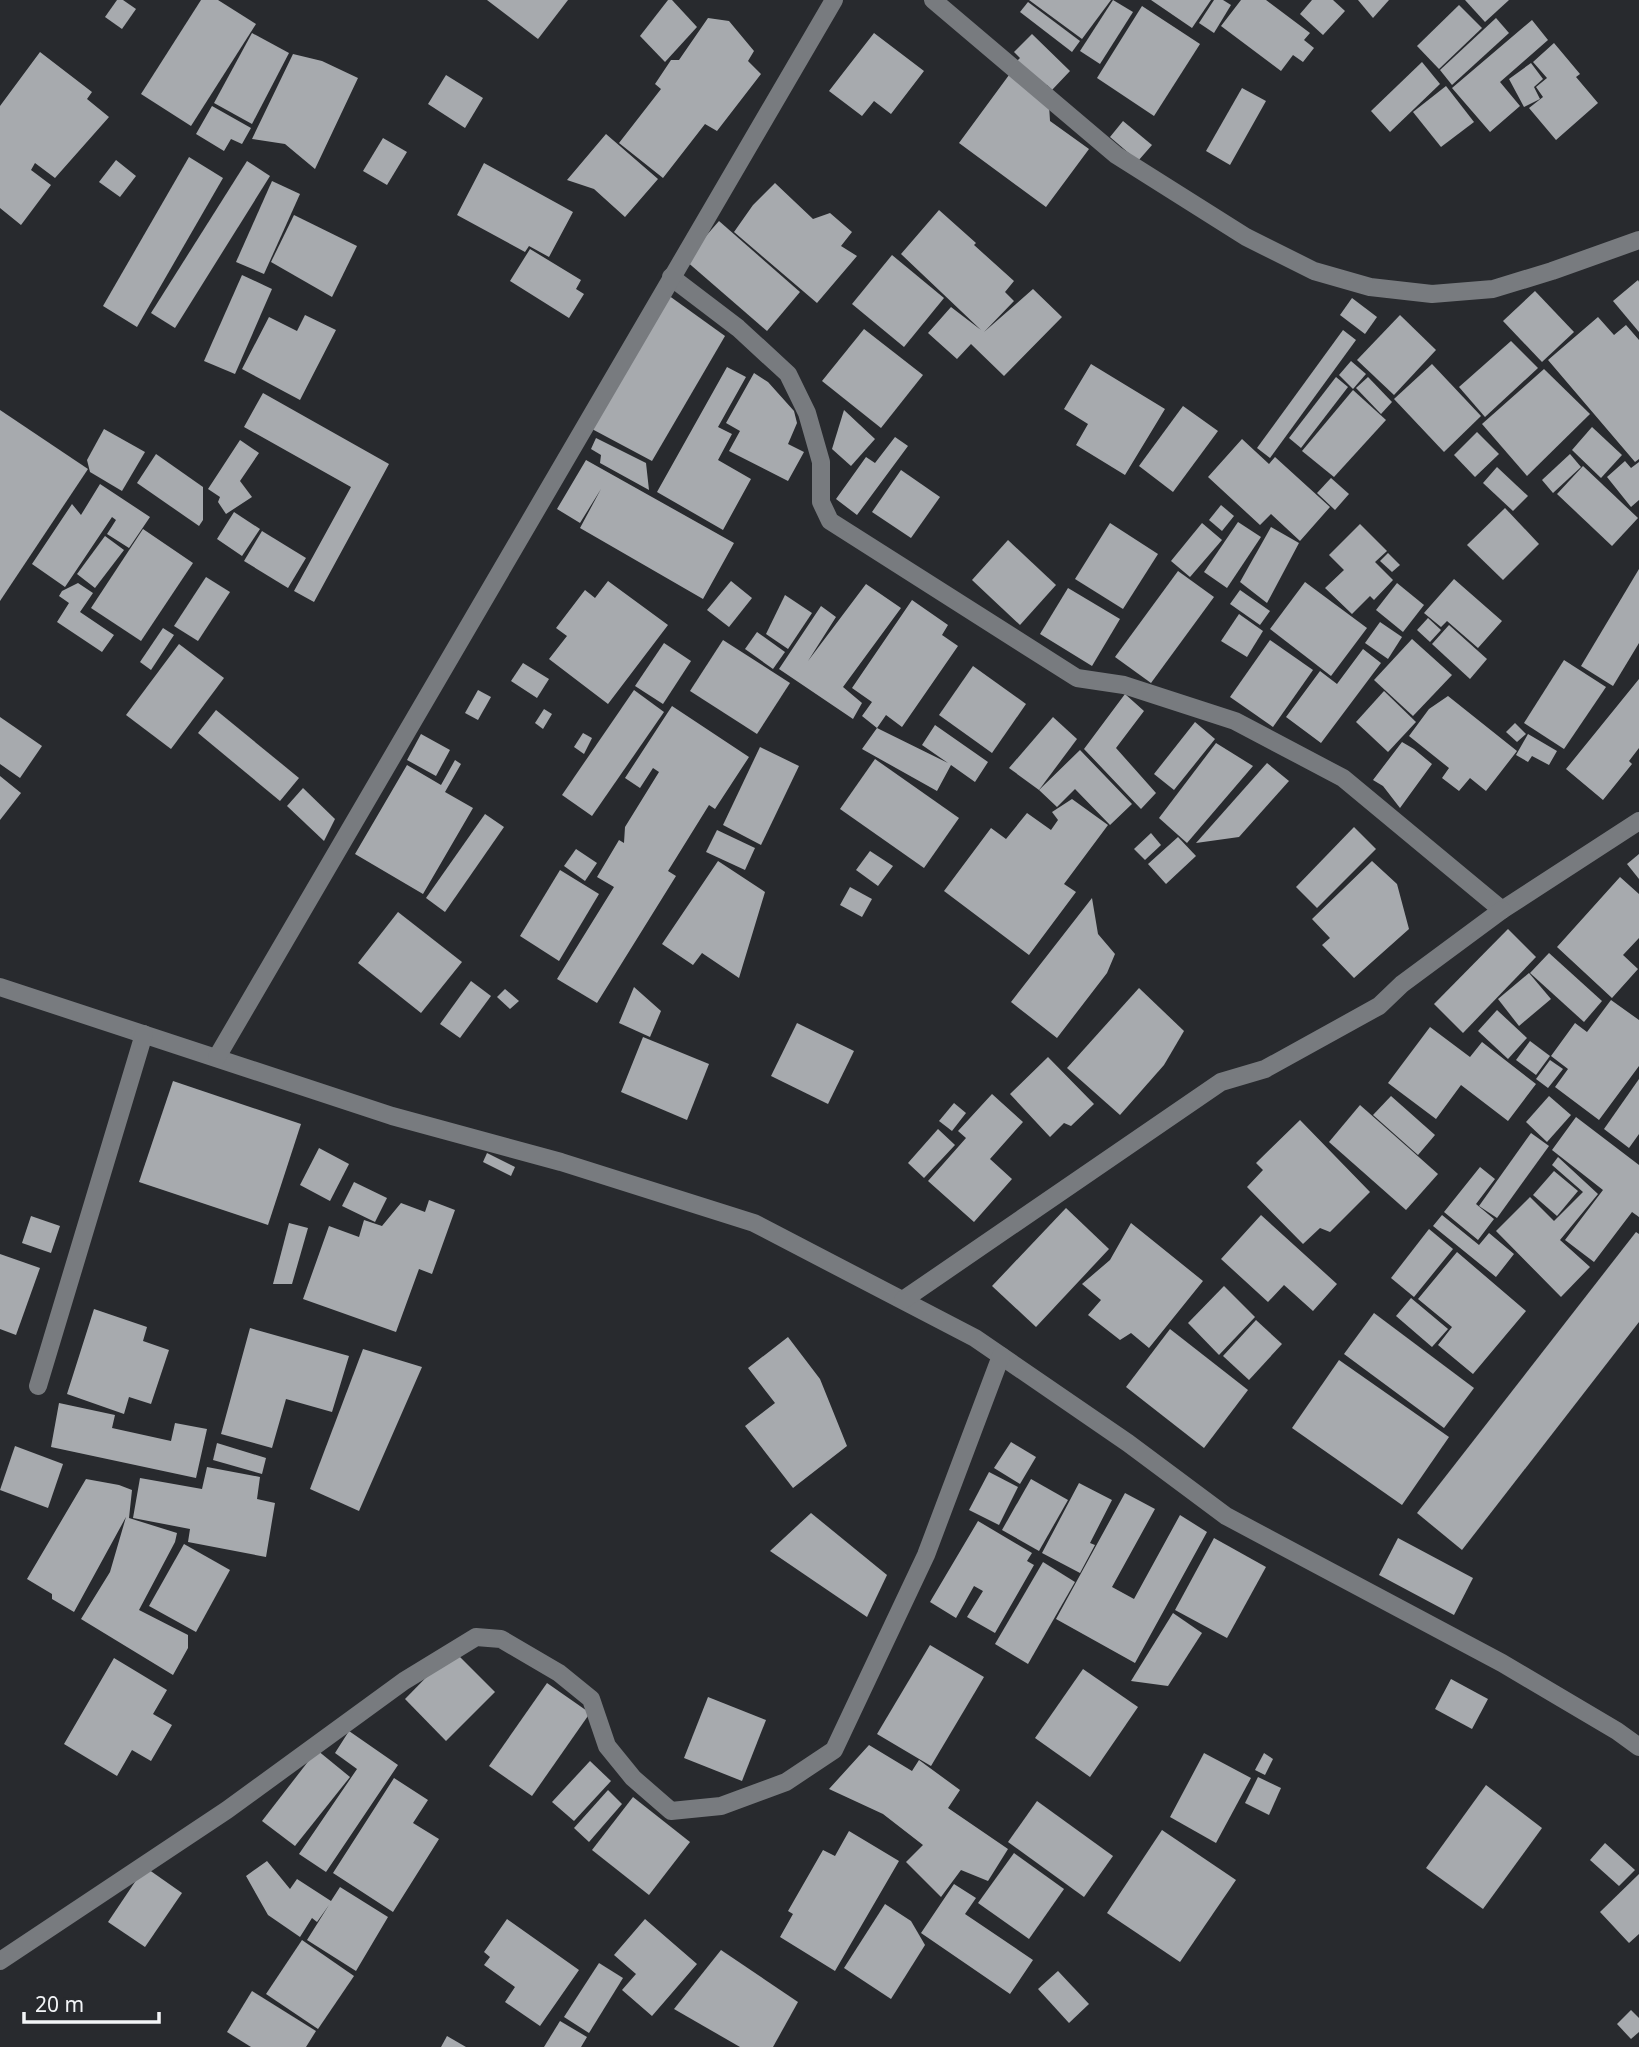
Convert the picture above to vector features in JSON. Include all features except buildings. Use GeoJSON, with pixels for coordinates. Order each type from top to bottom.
{"type":"FeatureCollection","features":[{"type":"Feature","properties":{"kind":"street"},"geometry":{"type":"LineString","coordinates":[[217,1057],[834,0]]}},
{"type":"Feature","properties":{"kind":"street"},"geometry":{"type":"LineString","coordinates":[[933,0],[1116,155],[1245,237],[1314,271],[1370,287],[1419,292],[1493,289],[1639,240]]}},
{"type":"Feature","properties":{"kind":"street"},"geometry":{"type":"LineString","coordinates":[[671,277],[738,328],[788,374],[807,413],[821,462],[821,502],[830,521],[1077,678],[1125,685],[1235,721],[1343,778],[1503,910]]}},
{"type":"Feature","properties":{"kind":"street"},"geometry":{"type":"LineString","coordinates":[[903,1300],[1221,1082],[1265,1069],[1379,1006],[1402,984],[1503,910],[1639,821]]}},
{"type":"Feature","properties":{"kind":"street"},"geometry":{"type":"LineString","coordinates":[[0,987],[392,1116],[561,1163],[754,1223],[975,1338],[1128,1443],[1226,1516],[1502,1663],[1639,1747]]}},
{"type":"Feature","properties":{"kind":"street"},"geometry":{"type":"LineString","coordinates":[[38,1386],[145,1034]]}},
{"type":"Feature","properties":{"kind":"street"},"geometry":{"type":"LineString","coordinates":[[0,1961],[227,1810],[404,1681],[476,1637],[501,1639],[559,1673],[591,1699],[607,1746],[633,1778],[671,1811],[721,1806],[786,1782],[834,1749],[926,1555],[1001,1356]]}}]}
